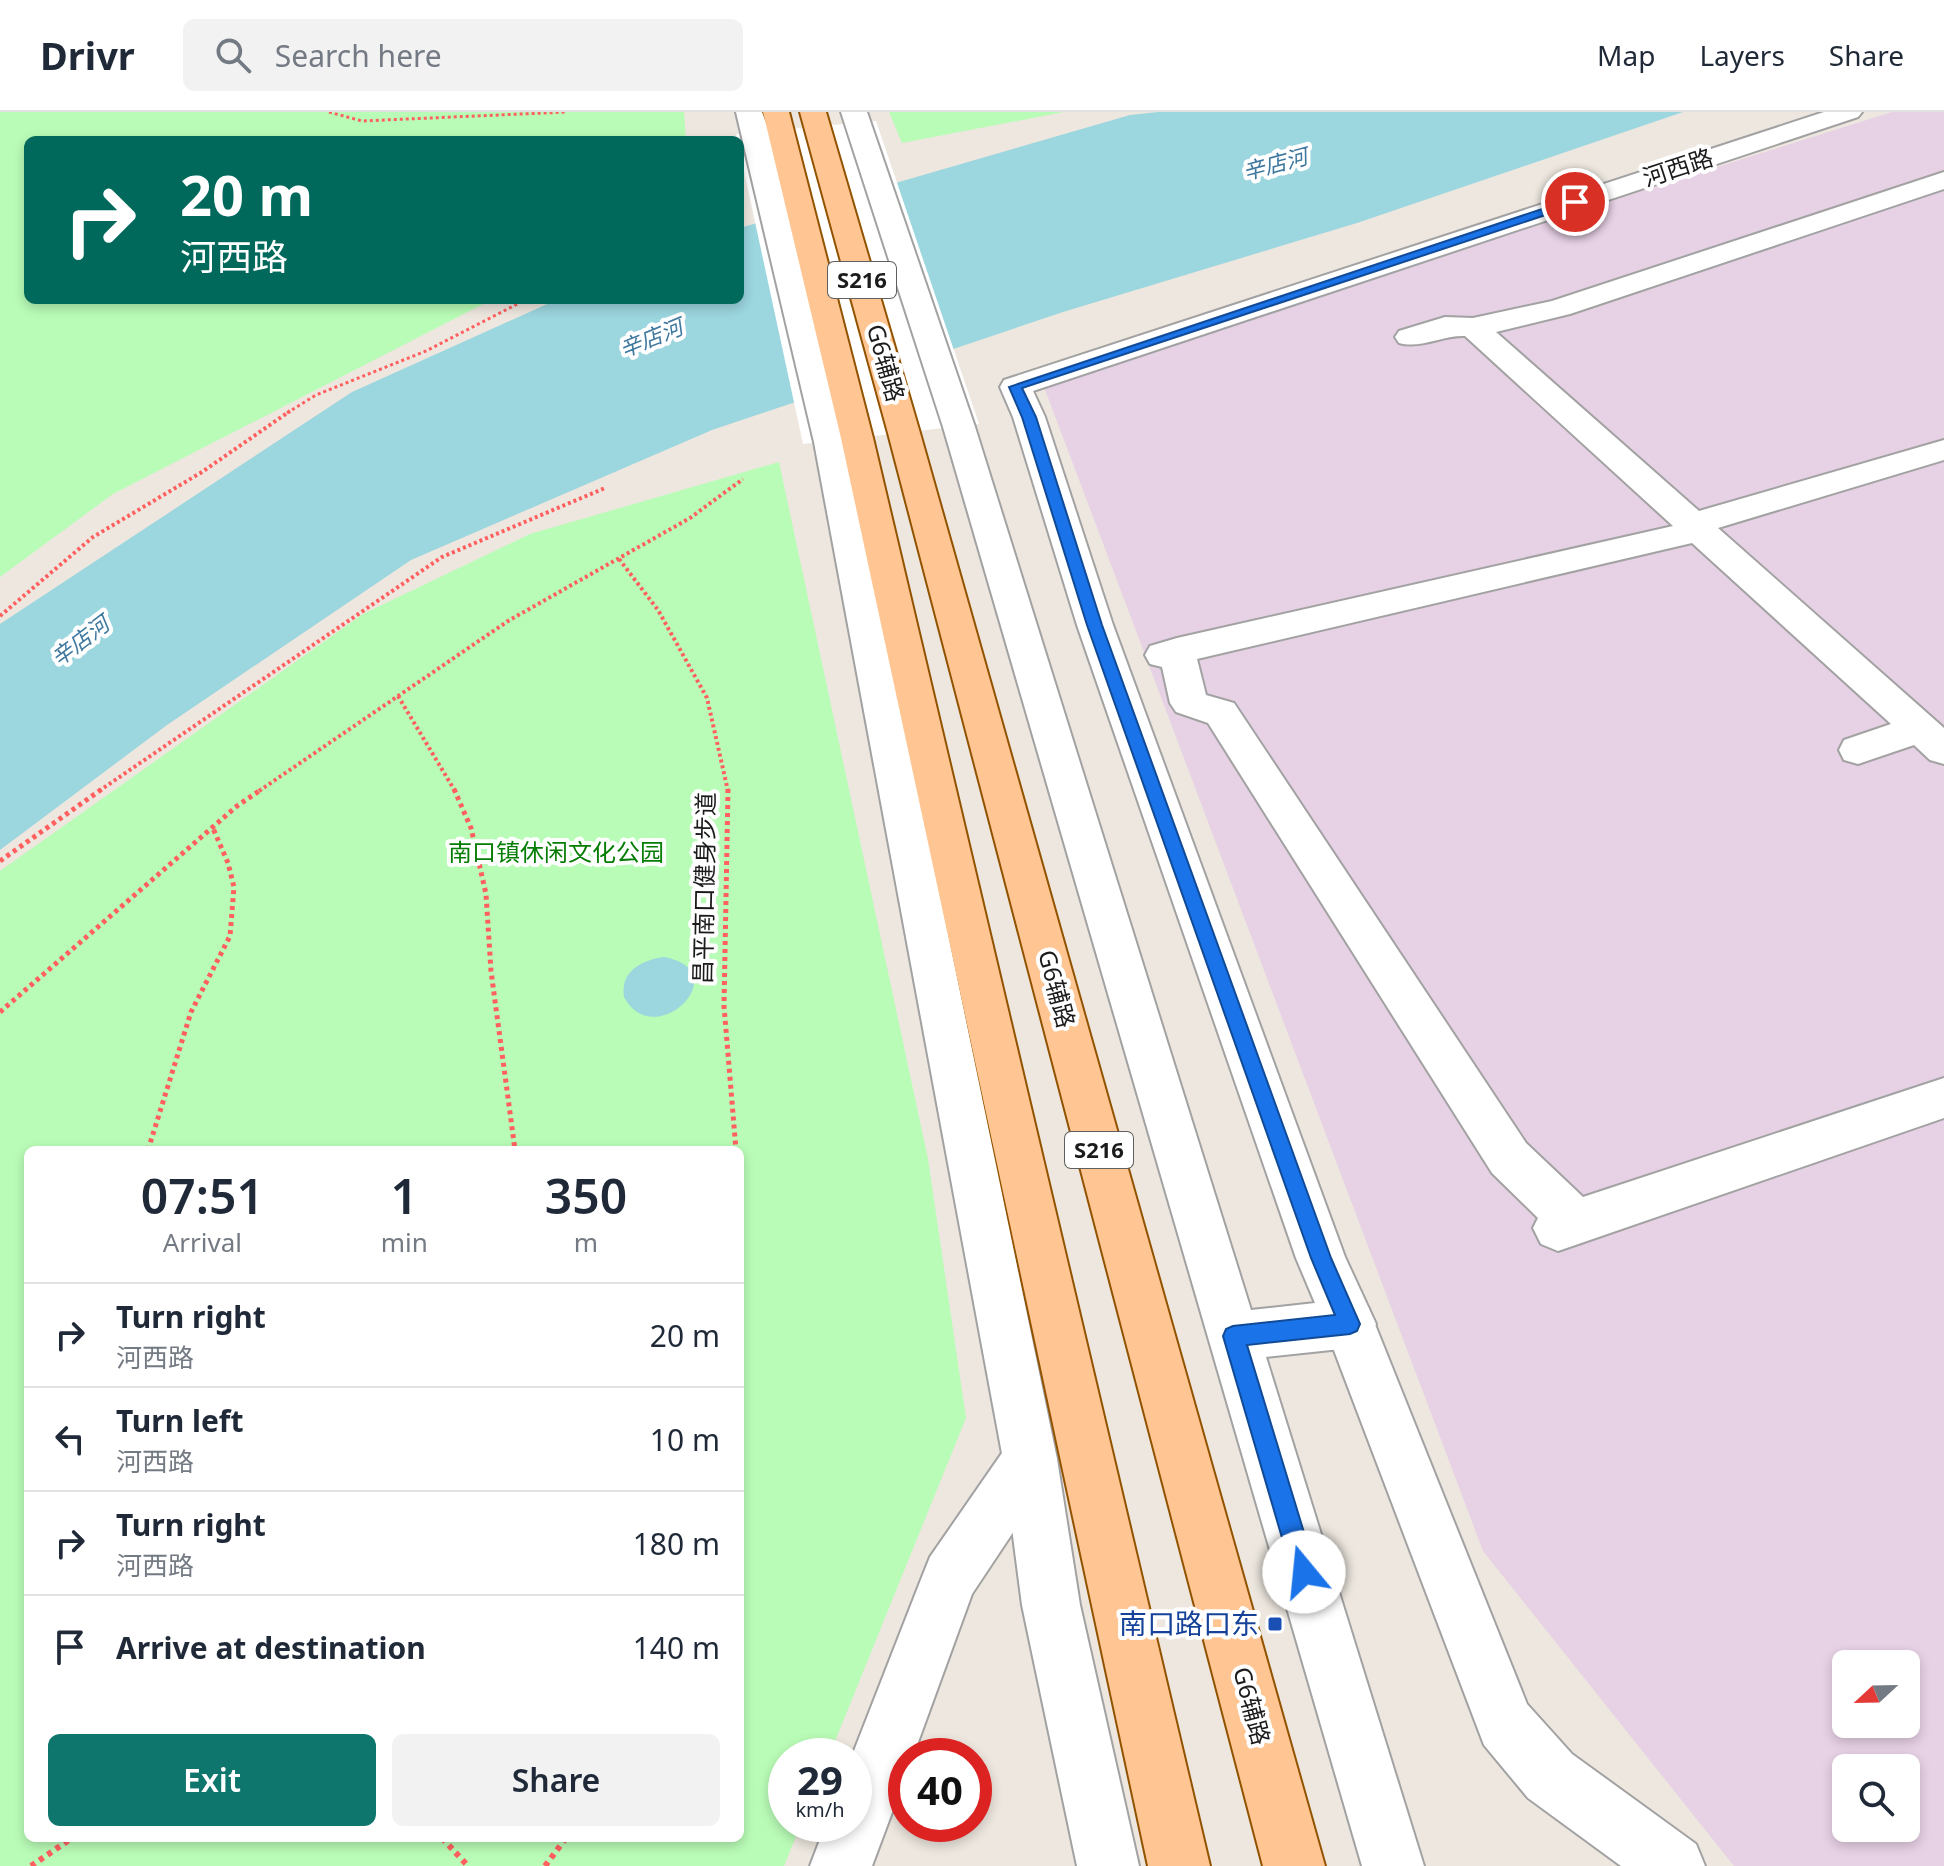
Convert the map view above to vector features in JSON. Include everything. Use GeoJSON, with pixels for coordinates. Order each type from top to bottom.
{"type":"FeatureCollection","features":[{"type":"Feature","properties":{"kind":"main road","name":"G6辅路"},"geometry":{"type":"LineString","coordinates":[[816,119],[1294,1866]]}},
{"type":"Feature","properties":{"kind":"main road"},"geometry":{"type":"LineString","coordinates":[[843,440],[1179,1866]]}},
{"type":"Feature","properties":{"kind":"street","name":"河西路"},"geometry":{"type":"LineString","coordinates":[[1350,1324],[1316,1244],[1189,890],[1095,625],[1029,417],[1015,387],[1849,112]]}},
{"type":"Feature","properties":{"kind":"street"},"geometry":{"type":"LineString","coordinates":[[856,117],[959,427],[1393,1866]]}},
{"type":"Feature","properties":{"kind":"street"},"geometry":{"type":"LineString","coordinates":[[766,121],[843,440],[1030,1459],[1051,1605],[1108,1866]]}},
{"type":"Feature","properties":{"kind":"street"},"geometry":{"type":"LineString","coordinates":[[1410,337],[1445,326],[1473,327],[1560,308],[1944,180]]}},
{"type":"Feature","properties":{"kind":"street"},"geometry":{"type":"LineString","coordinates":[[1473,327],[1932,739]]}},
{"type":"Feature","properties":{"kind":"street"},"geometry":{"type":"LineString","coordinates":[[1944,450],[1713,517],[1684,534],[1170,653],[1189,703],[1221,713],[1509,1158],[1566,1225],[1944,1098]]}},
{"type":"Feature","properties":{"kind":"street"},"geometry":{"type":"LineString","coordinates":[[1858,750],[1932,739]]}},
{"type":"Feature","properties":{"kind":"street"},"geometry":{"type":"LineString","coordinates":[[1233,1336],[1350,1324],[1505,1724],[1550,1776],[1674,1866]]}},
{"type":"Feature","properties":{"kind":"street"},"geometry":{"type":"LineString","coordinates":[[841,1866],[950,1577],[1030,1459]]}},
{"type":"Feature","properties":{"kind":"path"},"geometry":{"type":"LineString","coordinates":[[329,112],[362,121],[567,112]]}},
{"type":"Feature","properties":{"kind":"path"},"geometry":{"type":"LineString","coordinates":[[0,616],[93,537],[202,472],[316,395],[426,351],[517,304]]}},
{"type":"Feature","properties":{"kind":"path"},"geometry":{"type":"LineString","coordinates":[[0,1012],[237,806],[508,621],[690,518],[743,479]]}},
{"type":"Feature","properties":{"kind":"path"},"geometry":{"type":"LineString","coordinates":[[0,861],[178,735],[442,557],[605,488]]}},
{"type":"Feature","properties":{"kind":"path","name":"昌平南口健身步道"},"geometry":{"type":"LineString","coordinates":[[619,559],[658,610],[707,698],[728,789],[724,1006],[736,1146]]}},
{"type":"Feature","properties":{"kind":"path"},"geometry":{"type":"LineString","coordinates":[[398,696],[455,790],[471,828],[486,894],[491,971],[514,1146]]}},
{"type":"Feature","properties":{"kind":"path"},"geometry":{"type":"LineString","coordinates":[[149,1146],[191,1012],[230,936],[234,887],[228,863],[212,826]]}},
{"type":"Feature","properties":{"kind":"path"},"geometry":{"type":"LineString","coordinates":[[31,1866],[66,1842]]}},
{"type":"Feature","properties":{"kind":"path"},"geometry":{"type":"LineString","coordinates":[[446,1842],[468,1866]]}},
{"type":"Feature","properties":{"kind":"path"},"geometry":{"type":"LineString","coordinates":[[545,1866],[563,1842]]}},
{"type":"Feature","properties":{"kind":"shaded area"},"geometry":{"type":"Polygon","coordinates":[[[1892,112],[1944,112],[1944,1866],[1734,1866],[1483,1551],[1041,379],[1892,112]]]}},
{"type":"Feature","properties":{"kind":"green space"},"geometry":{"type":"Polygon","coordinates":[[[0,112],[684,112],[686,136],[24,136],[24,304],[483,304],[113,494],[0,577],[0,112]]]}},
{"type":"Feature","properties":{"kind":"green space"},"geometry":{"type":"Polygon","coordinates":[[[889,112],[1064,112],[902,143],[889,112]]]}},
{"type":"Feature","properties":{"kind":"green space","name":"南口镇休闲文化公园"},"geometry":{"type":"Polygon","coordinates":[[[779,462],[928,1159],[966,1418],[836,1738],[768,1738],[768,1842],[794,1842],[784,1866],[0,1866],[0,871],[363,614],[530,534],[779,462]]]}},
{"type":"Feature","properties":{"kind":"water","name":"辛店河"},"geometry":{"type":"Polygon","coordinates":[[[1158,112],[1683,112],[1357,223],[1063,312],[712,430],[411,560],[167,725],[0,850],[0,624],[352,392],[547,304],[744,304],[744,227],[1130,115],[1158,112]]]}},
{"type":"Feature","properties":{"kind":"water"},"geometry":{"type":"Polygon","coordinates":[[[664,957],[685,965],[694,977],[692,991],[683,1004],[670,1013],[653,1017],[637,1012],[624,997],[625,980],[634,968],[664,957]]]}},
{"type":"Feature","properties":{"kind":"pier"},"geometry":{"type":"Polygon","coordinates":[[[876,121],[979,424],[803,444],[744,171],[744,136],[736,134],[876,121]]]}},
{"type":"Feature","properties":{"kind":"place","name":"南口路口东"},"geometry":{"type":"Point","coordinates":[1275,1624]}},
{"type":"Feature","properties":{"kind":"route"},"geometry":{"type":"LineString","coordinates":[[1304,1572],[1233,1336],[1350,1324],[1321,1258],[1290,1172],[1095,625],[1029,417],[1015,387],[1575,202]]}}]}
